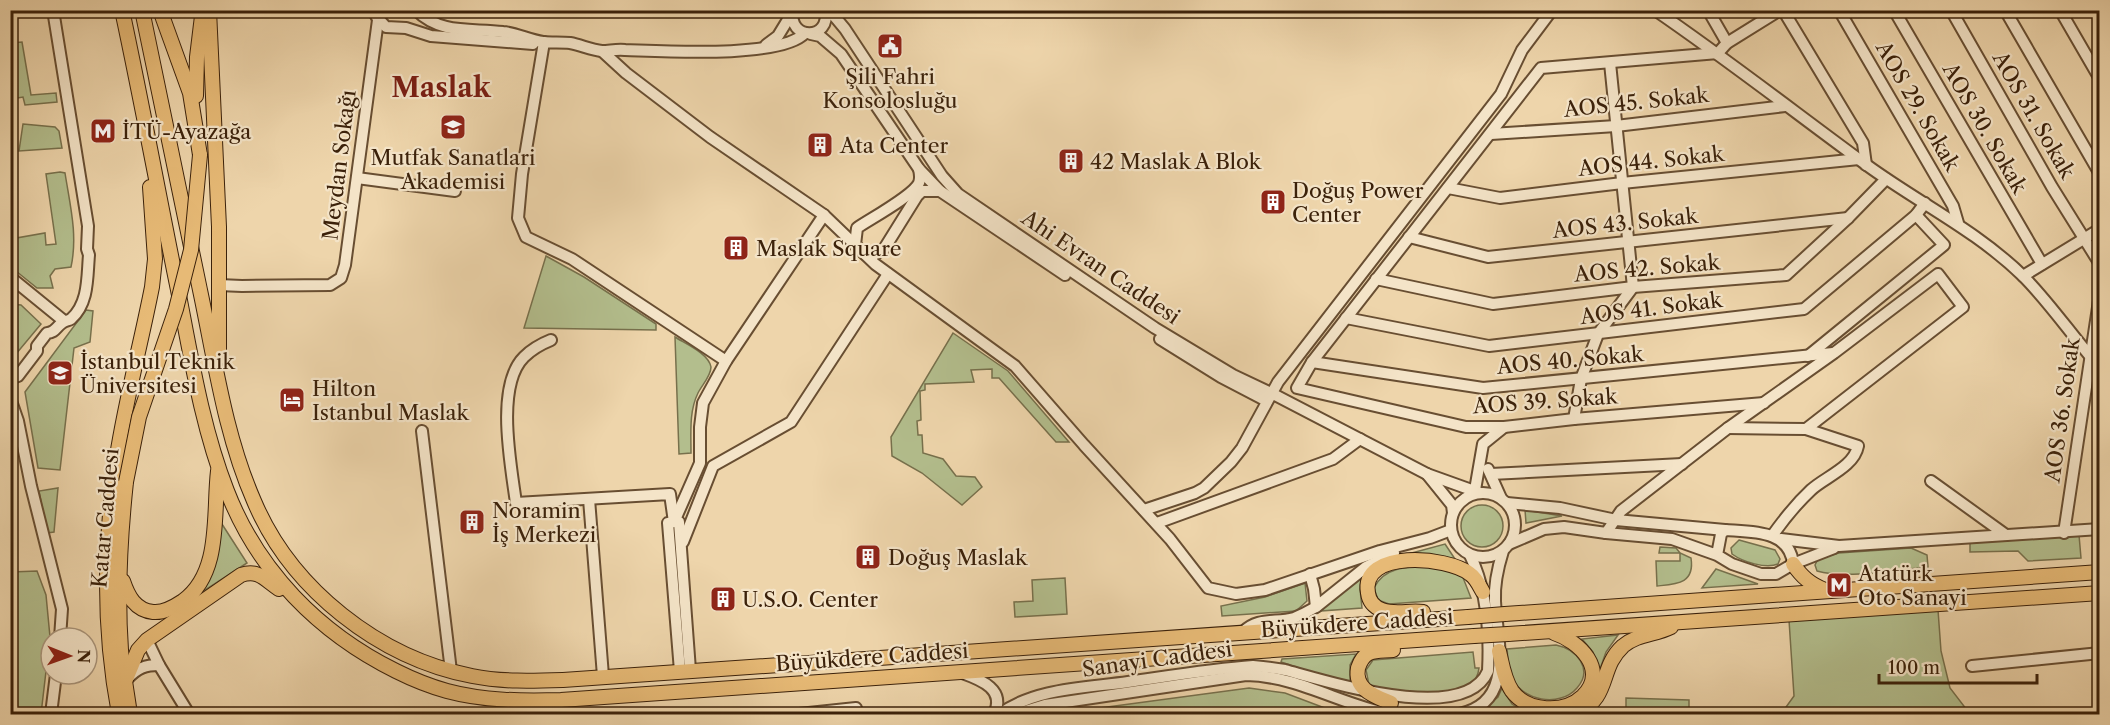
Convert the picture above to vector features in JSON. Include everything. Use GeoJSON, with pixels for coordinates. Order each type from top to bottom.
{"type":"FeatureCollection","features":[{"type":"Feature","properties":{"kind":"main road","name":"Büyükdere Caddesi"},"geometry":{"type":"LineString","coordinates":[[122,10],[191,358],[218,466],[234,506],[259,553],[295,598],[342,640],[374,661],[446,691],[490,699],[565,700],[2100,593]]}},
{"type":"Feature","properties":{"kind":"main road","name":"Büyükdere Caddesi"},"geometry":{"type":"LineString","coordinates":[[142,10],[218,380],[236,449],[254,502],[275,542],[293,566],[321,596],[353,623],[398,650],[451,671],[509,681],[603,676],[2100,572]]}},
{"type":"Feature","properties":{"kind":"main road"},"geometry":{"type":"LineString","coordinates":[[160,10],[190,93],[200,155]]}},
{"type":"Feature","properties":{"kind":"main road","name":"Katar Caddesi"},"geometry":{"type":"LineString","coordinates":[[130,714],[120,622],[120,571],[126,482],[139,417],[176,309],[191,250],[200,155],[195,82],[202,10]]}},
{"type":"Feature","properties":{"kind":"main road"},"geometry":{"type":"LineString","coordinates":[[209,10],[219,227],[218,380]]}},
{"type":"Feature","properties":{"kind":"main road","name":"Katar Caddesi"},"geometry":{"type":"LineString","coordinates":[[119,714],[108,621],[110,540],[117,456],[152,287],[155,259],[150,180],[151,155]]}},
{"type":"Feature","properties":{"kind":"main road"},"geometry":{"type":"LineString","coordinates":[[120,571],[132,602],[139,607],[152,612],[165,611],[186,598],[199,583],[211,554],[218,466]]}},
{"type":"Feature","properties":{"kind":"main road"},"geometry":{"type":"LineString","coordinates":[[1442,618],[1419,611],[1390,612],[1376,607],[1368,596],[1370,577],[1385,566],[1407,560],[1441,561],[1457,566],[1471,575],[1483,592]]}},
{"type":"Feature","properties":{"kind":"main road"},"geometry":{"type":"LineString","coordinates":[[1793,564],[1803,578],[1827,590]]}},
{"type":"Feature","properties":{"kind":"main road"},"geometry":{"type":"LineString","coordinates":[[125,681],[138,650],[147,640],[241,575],[249,573],[263,576],[295,598]]}},
{"type":"Feature","properties":{"kind":"main road"},"geometry":{"type":"LineString","coordinates":[[2085,593],[2100,588]]}},
{"type":"Feature","properties":{"kind":"main road"},"geometry":{"type":"LineString","coordinates":[[1576,714],[1588,708],[1595,701],[1605,684],[1611,662],[1625,645],[1636,638],[1664,631],[1684,622]]}},
{"type":"Feature","properties":{"kind":"main road"},"geometry":{"type":"LineString","coordinates":[[1499,651],[1507,682],[1523,702],[1538,707],[1558,708],[1578,699],[1585,694],[1591,681],[1592,670],[1589,660],[1581,647],[1568,638],[1554,633],[1537,632]]}},
{"type":"Feature","properties":{"kind":"main road"},"geometry":{"type":"LineString","coordinates":[[1390,709],[1360,685],[1357,678],[1359,664],[1369,653],[1399,649],[1420,639]]}},
{"type":"Feature","properties":{"kind":"street"},"geometry":{"type":"LineString","coordinates":[[10,379],[18,376],[47,333],[53,333],[64,321],[70,320],[85,296],[89,255],[87,226],[53,10]]}},
{"type":"Feature","properties":{"kind":"street"},"geometry":{"type":"LineString","coordinates":[[400,27],[406,23],[411,10]]}},
{"type":"Feature","properties":{"kind":"street"},"geometry":{"type":"LineString","coordinates":[[416,10],[440,27],[504,32],[544,42],[568,43],[602,51],[621,49],[685,53],[761,48],[787,43],[808,33],[816,32],[824,25],[826,10]]}},
{"type":"Feature","properties":{"kind":"street","name":"Ahi Evran Caddesi"},"geometry":{"type":"LineString","coordinates":[[826,10],[845,29],[942,177],[958,194],[1155,328],[1269,397]]}},
{"type":"Feature","properties":{"kind":"street"},"geometry":{"type":"LineString","coordinates":[[1144,510],[1203,488],[1231,462],[1242,448],[1269,397],[1355,281],[1501,94],[1522,50],[1552,10]]}},
{"type":"Feature","properties":{"kind":"street"},"geometry":{"type":"LineString","coordinates":[[1655,10],[1718,53],[1785,106],[1863,162],[1958,224],[2023,276],[2090,356]]}},
{"type":"Feature","properties":{"kind":"street"},"geometry":{"type":"LineString","coordinates":[[1708,10],[1727,43]]}},
{"type":"Feature","properties":{"kind":"street"},"geometry":{"type":"LineString","coordinates":[[1312,362],[1541,68],[1718,53],[1727,43],[1781,10],[1863,143],[1863,162]]}},
{"type":"Feature","properties":{"kind":"street","name":"AOS 29. Sokak"},"geometry":{"type":"LineString","coordinates":[[1839,10],[1953,206],[1958,224]]}},
{"type":"Feature","properties":{"kind":"street","name":"AOS 30. Sokak"},"geometry":{"type":"LineString","coordinates":[[1894,10],[2042,264]]}},
{"type":"Feature","properties":{"kind":"street","name":"AOS 31. Sokak"},"geometry":{"type":"LineString","coordinates":[[1951,10],[2083,239]]}},
{"type":"Feature","properties":{"kind":"street"},"geometry":{"type":"LineString","coordinates":[[2006,10],[2100,174]]}},
{"type":"Feature","properties":{"kind":"street"},"geometry":{"type":"LineString","coordinates":[[2060,10],[2100,79]]}},
{"type":"Feature","properties":{"kind":"street"},"geometry":{"type":"LineString","coordinates":[[793,12],[793,23],[796,28],[808,33]]}},
{"type":"Feature","properties":{"kind":"street"},"geometry":{"type":"LineString","coordinates":[[761,48],[778,36],[793,12]]}},
{"type":"Feature","properties":{"kind":"street"},"geometry":{"type":"LineString","coordinates":[[376,14],[386,27],[400,27],[431,36],[533,44],[544,42]]}},
{"type":"Feature","properties":{"kind":"street","name":"Meydan Sokağı"},"geometry":{"type":"LineString","coordinates":[[219,285],[330,285],[341,278],[345,265],[357,178],[376,14]]}},
{"type":"Feature","properties":{"kind":"street","name":"Ahi Evran Caddesi"},"geometry":{"type":"LineString","coordinates":[[808,33],[820,36],[841,54],[920,169],[939,191],[1178,351],[1221,377],[1360,439],[1427,474],[1478,491]]}},
{"type":"Feature","properties":{"kind":"street"},"geometry":{"type":"LineString","coordinates":[[544,42],[522,174],[518,218],[526,237],[572,259],[726,362]]}},
{"type":"Feature","properties":{"kind":"street"},"geometry":{"type":"LineString","coordinates":[[602,51],[626,73],[710,137],[824,215],[888,274],[1015,366],[1156,523],[1208,588],[1236,594],[1265,590],[1380,551],[1413,544]]}},
{"type":"Feature","properties":{"kind":"street"},"geometry":{"type":"LineString","coordinates":[[1574,419],[1581,379],[1598,334],[1633,286],[1610,63]]}},
{"type":"Feature","properties":{"kind":"street","name":"AOS 45. Sokak"},"geometry":{"type":"LineString","coordinates":[[1491,134],[1616,126],[1785,106]]}},
{"type":"Feature","properties":{"kind":"street","name":"AOS 44. Sokak"},"geometry":{"type":"LineString","coordinates":[[1448,188],[1500,198],[1622,183],[1863,162]]}},
{"type":"Feature","properties":{"kind":"street"},"geometry":{"type":"LineString","coordinates":[[855,245],[856,228],[906,196],[915,187],[920,176],[920,169]]}},
{"type":"Feature","properties":{"kind":"street"},"geometry":{"type":"LineString","coordinates":[[357,178],[455,191]]}},
{"type":"Feature","properties":{"kind":"street","name":"AOS 42. Sokak"},"geometry":{"type":"LineString","coordinates":[[1376,279],[1493,304],[1633,286],[1786,275],[1848,218],[1886,178]]}},
{"type":"Feature","properties":{"kind":"street"},"geometry":{"type":"LineString","coordinates":[[865,254],[873,255],[884,249],[917,196],[922,192],[939,191]]}},
{"type":"Feature","properties":{"kind":"street","name":"AOS 41. Sokak"},"geometry":{"type":"LineString","coordinates":[[1346,318],[1489,346],[1804,309],[1916,215],[1925,203]]}},
{"type":"Feature","properties":{"kind":"street"},"geometry":{"type":"LineString","coordinates":[[674,522],[699,463],[703,403],[726,362],[824,215]]}},
{"type":"Feature","properties":{"kind":"street"},"geometry":{"type":"LineString","coordinates":[[1809,356],[1944,245],[1916,215]]}},
{"type":"Feature","properties":{"kind":"street","name":"AOS 43. Sokak"},"geometry":{"type":"LineString","coordinates":[[1409,237],[1488,257],[1848,218]]}},
{"type":"Feature","properties":{"kind":"street"},"geometry":{"type":"LineString","coordinates":[[2023,276],[2100,229]]}},
{"type":"Feature","properties":{"kind":"street"},"geometry":{"type":"LineString","coordinates":[[2083,239],[2100,264]]}},
{"type":"Feature","properties":{"kind":"street"},"geometry":{"type":"LineString","coordinates":[[681,545],[713,466],[791,422],[888,274]]}},
{"type":"Feature","properties":{"kind":"street"},"geometry":{"type":"LineString","coordinates":[[1606,533],[1621,512],[1728,428],[1834,353],[1938,274],[1963,307],[1806,429]]}},
{"type":"Feature","properties":{"kind":"street"},"geometry":{"type":"LineString","coordinates":[[10,277],[64,321]]}},
{"type":"Feature","properties":{"kind":"street","name":"AOS 36. Sokak"},"geometry":{"type":"LineString","coordinates":[[2064,533],[2100,294]]}},
{"type":"Feature","properties":{"kind":"street"},"geometry":{"type":"LineString","coordinates":[[551,340],[537,346],[522,358],[510,382],[506,422],[516,502],[670,494],[674,522]]}},
{"type":"Feature","properties":{"kind":"street","name":"AOS 40. Sokak"},"geometry":{"type":"LineString","coordinates":[[1312,362],[1483,388],[1834,353]]}},
{"type":"Feature","properties":{"kind":"street","name":"AOS 39. Sokak"},"geometry":{"type":"LineString","coordinates":[[1312,362],[1297,388],[1466,427],[1504,427],[1764,403]]}},
{"type":"Feature","properties":{"kind":"street"},"geometry":{"type":"LineString","coordinates":[[10,398],[18,421],[31,486],[62,609],[61,626]]}},
{"type":"Feature","properties":{"kind":"street"},"geometry":{"type":"LineString","coordinates":[[1466,427],[1483,444]]}},
{"type":"Feature","properties":{"kind":"street"},"geometry":{"type":"LineString","coordinates":[[1478,491],[1483,444],[1504,427]]}},
{"type":"Feature","properties":{"kind":"street"},"geometry":{"type":"LineString","coordinates":[[1728,428],[1806,429],[1858,446],[1856,453],[1841,469],[1812,489],[1787,515],[1776,538]]}},
{"type":"Feature","properties":{"kind":"street"},"geometry":{"type":"LineString","coordinates":[[422,431],[451,671]]}},
{"type":"Feature","properties":{"kind":"street"},"geometry":{"type":"LineString","coordinates":[[1156,523],[1333,459],[1360,439]]}},
{"type":"Feature","properties":{"kind":"street"},"geometry":{"type":"LineString","coordinates":[[1459,714],[1481,705],[1494,691],[1498,678],[1496,578],[1515,528],[1512,510],[1504,501],[1482,458]]}},
{"type":"Feature","properties":{"kind":"street"},"geometry":{"type":"LineString","coordinates":[[1491,474],[1682,464]]}},
{"type":"Feature","properties":{"kind":"street","name":"Ahi Evran Caddesi"},"geometry":{"type":"LineString","coordinates":[[1427,474],[1448,499],[1453,513]]}},
{"type":"Feature","properties":{"kind":"street"},"geometry":{"type":"LineString","coordinates":[[1931,481],[2006,535]]}},
{"type":"Feature","properties":{"kind":"street"},"geometry":{"type":"LineString","coordinates":[[1839,546],[1793,564],[1776,574],[1761,574],[1732,564],[1718,555],[1672,539],[1564,527],[1544,529],[1487,558],[1470,555],[1457,545],[1451,530],[1453,513],[1464,499],[1478,491],[1491,494],[1504,501],[1560,508],[1616,519],[1725,530],[1839,546],[2100,529]]}},
{"type":"Feature","properties":{"kind":"street"},"geometry":{"type":"LineString","coordinates":[[589,499],[603,676]]}},
{"type":"Feature","properties":{"kind":"street"},"geometry":{"type":"LineString","coordinates":[[674,522],[679,522],[681,545],[685,671],[668,523],[674,522]]}},
{"type":"Feature","properties":{"kind":"street"},"geometry":{"type":"LineString","coordinates":[[1243,632],[1252,624],[1293,618],[1316,607],[1366,567],[1413,544],[1451,530]]}},
{"type":"Feature","properties":{"kind":"street"},"geometry":{"type":"LineString","coordinates":[[1718,555],[1721,534],[1725,530]]}},
{"type":"Feature","properties":{"kind":"street"},"geometry":{"type":"LineString","coordinates":[[1776,538],[1789,550],[1793,564]]}},
{"type":"Feature","properties":{"kind":"street"},"geometry":{"type":"LineString","coordinates":[[1390,709],[1447,705],[1472,698],[1485,681],[1489,660],[1483,592],[1470,555]]}},
{"type":"Feature","properties":{"kind":"street"},"geometry":{"type":"LineString","coordinates":[[1310,574],[1316,607]]}},
{"type":"Feature","properties":{"kind":"street"},"geometry":{"type":"LineString","coordinates":[[147,640],[189,714]]}},
{"type":"Feature","properties":{"kind":"street"},"geometry":{"type":"LineString","coordinates":[[1972,666],[2100,653]]}},
{"type":"Feature","properties":{"kind":"street"},"geometry":{"type":"LineString","coordinates":[[125,681],[137,669],[159,664]]}},
{"type":"Feature","properties":{"kind":"street","name":"Sanayi Caddesi"},"geometry":{"type":"LineString","coordinates":[[1000,714],[1021,701],[1055,693],[1253,666],[1282,669],[1390,709]]}},
{"type":"Feature","properties":{"kind":"street"},"geometry":{"type":"LineString","coordinates":[[958,672],[976,678],[992,688],[996,693],[997,701],[994,714]]}},
{"type":"Feature","properties":{"kind":"street","name":"Sanayi Caddesi"},"geometry":{"type":"LineString","coordinates":[[1016,714],[1045,705],[1246,675],[1291,681],[1390,709]]}},
{"type":"Feature","properties":{"kind":"street"},"geometry":{"type":"LineString","coordinates":[[51,714],[55,686]]}},
{"type":"Feature","properties":{"kind":"street"},"geometry":{"type":"LineString","coordinates":[[799,714],[856,708],[857,714]]}},
{"type":"Feature","properties":{"kind":"green space"},"geometry":{"type":"Polygon","coordinates":[[[22,42],[31,95],[56,93],[57,102],[25,105],[23,97],[11,99],[11,43],[22,42]]]}},
{"type":"Feature","properties":{"kind":"green space"},"geometry":{"type":"Polygon","coordinates":[[[23,124],[55,127],[59,131],[62,148],[19,151],[23,124]]]}},
{"type":"Feature","properties":{"kind":"green space"},"geometry":{"type":"Polygon","coordinates":[[[65,173],[72,220],[74,243],[71,267],[55,269],[50,276],[53,288],[37,288],[11,267],[11,239],[45,233],[46,245],[56,244],[46,174],[65,173]]]}},
{"type":"Feature","properties":{"kind":"green space"},"geometry":{"type":"Polygon","coordinates":[[[546,256],[584,277],[656,324],[656,330],[524,328],[546,256]]]}},
{"type":"Feature","properties":{"kind":"green space"},"geometry":{"type":"Polygon","coordinates":[[[10,304],[21,305],[41,324],[11,360],[10,304]]]}},
{"type":"Feature","properties":{"kind":"green space"},"geometry":{"type":"Polygon","coordinates":[[[86,310],[93,311],[90,342],[74,348],[60,470],[38,468],[25,392],[86,310]]]}},
{"type":"Feature","properties":{"kind":"green space"},"geometry":{"type":"Polygon","coordinates":[[[953,333],[1008,371],[1069,442],[1056,442],[999,378],[992,378],[992,369],[971,370],[974,382],[925,384],[925,390],[920,391],[921,420],[917,421],[918,435],[922,435],[923,453],[943,459],[956,476],[975,477],[982,487],[962,505],[922,473],[892,456],[891,437],[953,333]]]}},
{"type":"Feature","properties":{"kind":"green space"},"geometry":{"type":"Polygon","coordinates":[[[675,337],[702,354],[711,367],[710,374],[698,393],[693,407],[691,453],[679,454],[675,337]]]}},
{"type":"Feature","properties":{"kind":"green space"},"geometry":{"type":"Polygon","coordinates":[[[58,488],[54,532],[47,533],[39,491],[58,488]]]}},
{"type":"Feature","properties":{"kind":"green space"},"geometry":{"type":"Polygon","coordinates":[[[1482,505],[1497,511],[1503,526],[1497,541],[1482,547],[1467,541],[1461,526],[1467,511],[1482,505]]]}},
{"type":"Feature","properties":{"kind":"green space"},"geometry":{"type":"Polygon","coordinates":[[[1525,510],[1562,516],[1526,523],[1525,510]]]}},
{"type":"Feature","properties":{"kind":"green space"},"geometry":{"type":"Polygon","coordinates":[[[220,521],[247,563],[196,596],[220,521]]]}},
{"type":"Feature","properties":{"kind":"green space"},"geometry":{"type":"Polygon","coordinates":[[[2079,535],[2081,558],[2028,561],[2018,551],[1970,552],[1970,540],[2079,535]]]}},
{"type":"Feature","properties":{"kind":"green space"},"geometry":{"type":"Polygon","coordinates":[[[1739,540],[1775,550],[1780,559],[1778,564],[1761,565],[1748,562],[1732,554],[1731,548],[1739,540]]]}},
{"type":"Feature","properties":{"kind":"green space"},"geometry":{"type":"Polygon","coordinates":[[[1445,544],[1455,559],[1427,554],[1408,554],[1445,544]]]}},
{"type":"Feature","properties":{"kind":"green space"},"geometry":{"type":"Polygon","coordinates":[[[1660,547],[1676,548],[1680,553],[1659,553],[1660,547]]]}},
{"type":"Feature","properties":{"kind":"green space"},"geometry":{"type":"Polygon","coordinates":[[[1911,548],[1927,555],[1928,567],[1842,574],[1817,571],[1815,565],[1818,559],[1839,553],[1911,548]]]}},
{"type":"Feature","properties":{"kind":"green space"},"geometry":{"type":"Polygon","coordinates":[[[1680,553],[1691,558],[1690,573],[1687,578],[1677,583],[1657,586],[1656,561],[1680,561],[1680,553]]]}},
{"type":"Feature","properties":{"kind":"green space"},"geometry":{"type":"Polygon","coordinates":[[[1437,566],[1462,575],[1471,598],[1389,604],[1378,600],[1374,588],[1385,575],[1401,568],[1437,566]]]}},
{"type":"Feature","properties":{"kind":"green space"},"geometry":{"type":"Polygon","coordinates":[[[1716,569],[1758,584],[1702,588],[1716,569]]]}},
{"type":"Feature","properties":{"kind":"green space"},"geometry":{"type":"Polygon","coordinates":[[[37,571],[46,595],[49,626],[39,626],[39,686],[44,686],[41,714],[11,714],[11,572],[37,571]]]}},
{"type":"Feature","properties":{"kind":"green space"},"geometry":{"type":"Polygon","coordinates":[[[1361,576],[1362,608],[1320,611],[1361,576]]]}},
{"type":"Feature","properties":{"kind":"green space"},"geometry":{"type":"Polygon","coordinates":[[[1065,578],[1067,614],[1015,617],[1014,602],[1033,601],[1032,580],[1065,578]]]}},
{"type":"Feature","properties":{"kind":"green space"},"geometry":{"type":"Polygon","coordinates":[[[1305,583],[1307,601],[1296,611],[1222,616],[1221,606],[1265,597],[1305,583]]]}},
{"type":"Feature","properties":{"kind":"green space"},"geometry":{"type":"Polygon","coordinates":[[[1938,610],[1941,651],[1950,688],[1970,714],[1781,714],[1794,696],[1789,620],[1938,610]]]}},
{"type":"Feature","properties":{"kind":"green space"},"geometry":{"type":"Polygon","coordinates":[[[1618,635],[1606,652],[1600,669],[1597,668],[1593,652],[1582,639],[1618,635]]]}},
{"type":"Feature","properties":{"kind":"green space"},"geometry":{"type":"Polygon","coordinates":[[[1556,645],[1576,655],[1583,667],[1582,681],[1577,688],[1570,694],[1551,700],[1541,699],[1523,691],[1511,676],[1507,649],[1556,645]]]}},
{"type":"Feature","properties":{"kind":"green space"},"geometry":{"type":"Polygon","coordinates":[[[1473,652],[1475,668],[1479,668],[1475,681],[1465,689],[1437,695],[1378,689],[1369,685],[1366,670],[1373,660],[1473,652]]]}},
{"type":"Feature","properties":{"kind":"green space"},"geometry":{"type":"Polygon","coordinates":[[[1356,654],[1350,665],[1350,685],[1281,662],[1282,659],[1356,654]]]}},
{"type":"Feature","properties":{"kind":"green space"},"geometry":{"type":"Polygon","coordinates":[[[1249,688],[1285,693],[1338,713],[1055,714],[1249,688]]]}},
{"type":"Feature","properties":{"kind":"green space"},"geometry":{"type":"Polygon","coordinates":[[[1502,688],[1512,704],[1524,712],[1478,714],[1498,697],[1502,688]]]}},
{"type":"Feature","properties":{"kind":"green space"},"geometry":{"type":"Polygon","coordinates":[[[1626,698],[1689,700],[1689,714],[1626,714],[1626,698]]]}},
{"type":"Feature","properties":{"kind":"place","name":"Şili Fahri Konsolosluğu"},"geometry":{"type":"Point","coordinates":[890,46]}},
{"type":"Feature","properties":{"kind":"place","name":"Mutfak Sanatlari Akademisi"},"geometry":{"type":"Point","coordinates":[453,127]}},
{"type":"Feature","properties":{"kind":"place","name":"İTÜ-Ayazağa"},"geometry":{"type":"Point","coordinates":[103,131]}},
{"type":"Feature","properties":{"kind":"place","name":"Ata Center"},"geometry":{"type":"Point","coordinates":[820,145]}},
{"type":"Feature","properties":{"kind":"place","name":"42 Maslak A Blok"},"geometry":{"type":"Point","coordinates":[1071,161]}},
{"type":"Feature","properties":{"kind":"place","name":"Doğuş Power Center"},"geometry":{"type":"Point","coordinates":[1273,202]}},
{"type":"Feature","properties":{"kind":"place","name":"Maslak Square"},"geometry":{"type":"Point","coordinates":[736,248]}},
{"type":"Feature","properties":{"kind":"place","name":"İstanbul Teknik Üniversitesi"},"geometry":{"type":"Point","coordinates":[60,373]}},
{"type":"Feature","properties":{"kind":"place","name":"Hilton Istanbul Maslak"},"geometry":{"type":"Point","coordinates":[292,400]}},
{"type":"Feature","properties":{"kind":"place","name":"Noramin İş Merkezi"},"geometry":{"type":"Point","coordinates":[472,522]}},
{"type":"Feature","properties":{"kind":"place","name":"Doğuş Maslak"},"geometry":{"type":"Point","coordinates":[868,557]}},
{"type":"Feature","properties":{"kind":"place","name":"Atatürk Oto Sanayi"},"geometry":{"type":"Point","coordinates":[1839,585]}},
{"type":"Feature","properties":{"kind":"place","name":"U.S.O. Center"},"geometry":{"type":"Point","coordinates":[723,599]}},
{"type":"Feature","properties":{"kind":"district","name":"Maslak"},"geometry":{"type":"Point","coordinates":[441,87]}}]}
